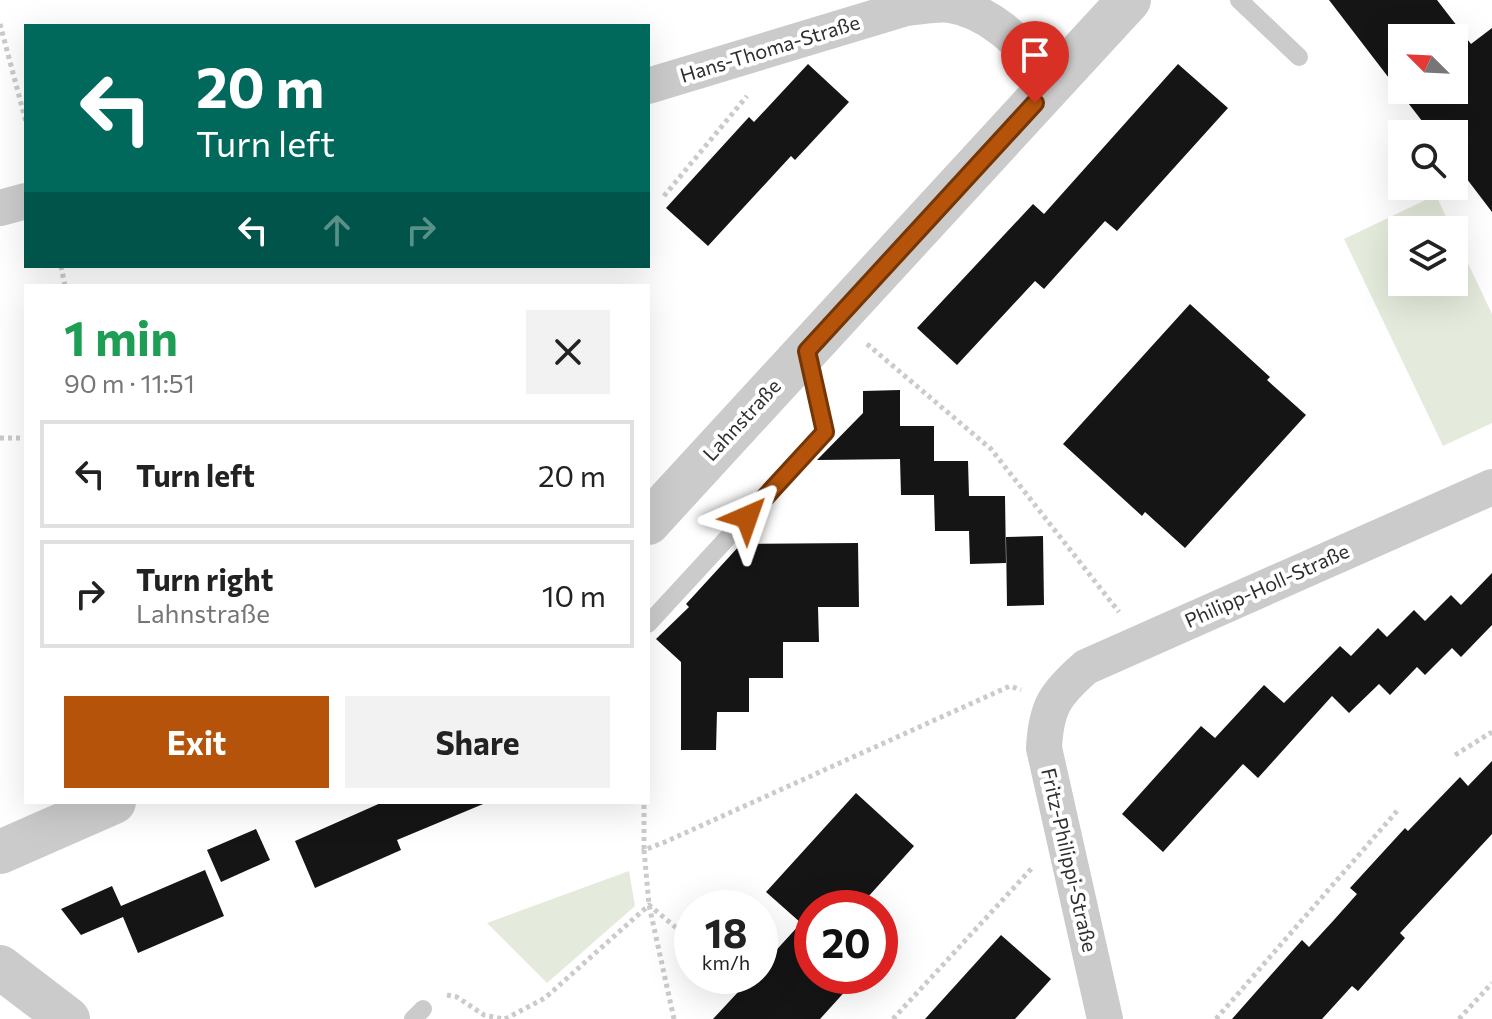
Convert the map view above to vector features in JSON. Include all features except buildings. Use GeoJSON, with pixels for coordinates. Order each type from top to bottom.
{"type":"FeatureCollection","features":[{"type":"Feature","properties":{"kind":"street","name":"Lahnstraße"},"geometry":{"type":"LineString","coordinates":[[650,521],[1129,0]]}},
{"type":"Feature","properties":{"kind":"street","name":"Hans-Thoma-Straße"},"geometry":{"type":"LineString","coordinates":[[650,85],[906,8],[949,4],[987,17],[1007,32],[1055,81]]}},
{"type":"Feature","properties":{"kind":"street"},"geometry":{"type":"LineString","coordinates":[[0,208],[24,202]]}},
{"type":"Feature","properties":{"kind":"street","name":"Philipp-Holl-Straße"},"geometry":{"type":"LineString","coordinates":[[1053,701],[1086,667],[1492,487]]}},
{"type":"Feature","properties":{"kind":"street","name":"Fritz-Philippi-Straße"},"geometry":{"type":"LineString","coordinates":[[1053,701],[1046,722],[1044,748],[1105,1019]]}},
{"type":"Feature","properties":{"kind":"street"},"geometry":{"type":"LineString","coordinates":[[0,852],[109,804]]}},
{"type":"Feature","properties":{"kind":"street"},"geometry":{"type":"LineString","coordinates":[[0,967],[68,1019]]}},
{"type":"Feature","properties":{"kind":"lane"},"geometry":{"type":"LineString","coordinates":[[1239,0],[1299,57]]}},
{"type":"Feature","properties":{"kind":"lane"},"geometry":{"type":"LineString","coordinates":[[650,622],[825,432],[807,351]]}},
{"type":"Feature","properties":{"kind":"path"},"geometry":{"type":"LineString","coordinates":[[0,24],[24,114]]}},
{"type":"Feature","properties":{"kind":"path"},"geometry":{"type":"LineString","coordinates":[[664,196],[752,90]]}},
{"type":"Feature","properties":{"kind":"path"},"geometry":{"type":"LineString","coordinates":[[860,339],[991,449],[1122,616]]}},
{"type":"Feature","properties":{"kind":"path"},"geometry":{"type":"LineString","coordinates":[[0,438],[24,438]]}},
{"type":"Feature","properties":{"kind":"path"},"geometry":{"type":"LineString","coordinates":[[644,850],[1010,686],[1053,701]]}},
{"type":"Feature","properties":{"kind":"path"},"geometry":{"type":"LineString","coordinates":[[1455,755],[1492,732]]}},
{"type":"Feature","properties":{"kind":"path"},"geometry":{"type":"LineString","coordinates":[[644,804],[649,905],[674,1019]]}},
{"type":"Feature","properties":{"kind":"path"},"geometry":{"type":"LineString","coordinates":[[1216,1019],[1397,811]]}},
{"type":"Feature","properties":{"kind":"path"},"geometry":{"type":"LineString","coordinates":[[893,1019],[1062,835]]}},
{"type":"Feature","properties":{"kind":"path"},"geometry":{"type":"LineString","coordinates":[[649,905],[674,926]]}},
{"type":"Feature","properties":{"kind":"path"},"geometry":{"type":"LineString","coordinates":[[418,1014],[444,994],[457,997],[484,1015],[504,1019],[545,998],[649,905]]}},
{"type":"Feature","properties":{"kind":"path"},"geometry":{"type":"LineString","coordinates":[[1459,1019],[1492,983]]}},
{"type":"Feature","properties":{"kind":"green space"},"geometry":{"type":"Polygon","coordinates":[[[1426,200],[1438,200],[1446,216],[1392,216],[1426,200]]]}},
{"type":"Feature","properties":{"kind":"green space"},"geometry":{"type":"Polygon","coordinates":[[[1388,218],[1388,296],[1468,296],[1468,263],[1492,314],[1492,423],[1443,446],[1344,239],[1388,218]]]}},
{"type":"Feature","properties":{"kind":"green space"},"geometry":{"type":"Polygon","coordinates":[[[629,871],[635,906],[547,983],[487,923],[629,871]]]}},
{"type":"Feature","properties":{"kind":"route"},"geometry":{"type":"LineString","coordinates":[[747,517],[825,432],[807,351],[1035,103]]}}]}
